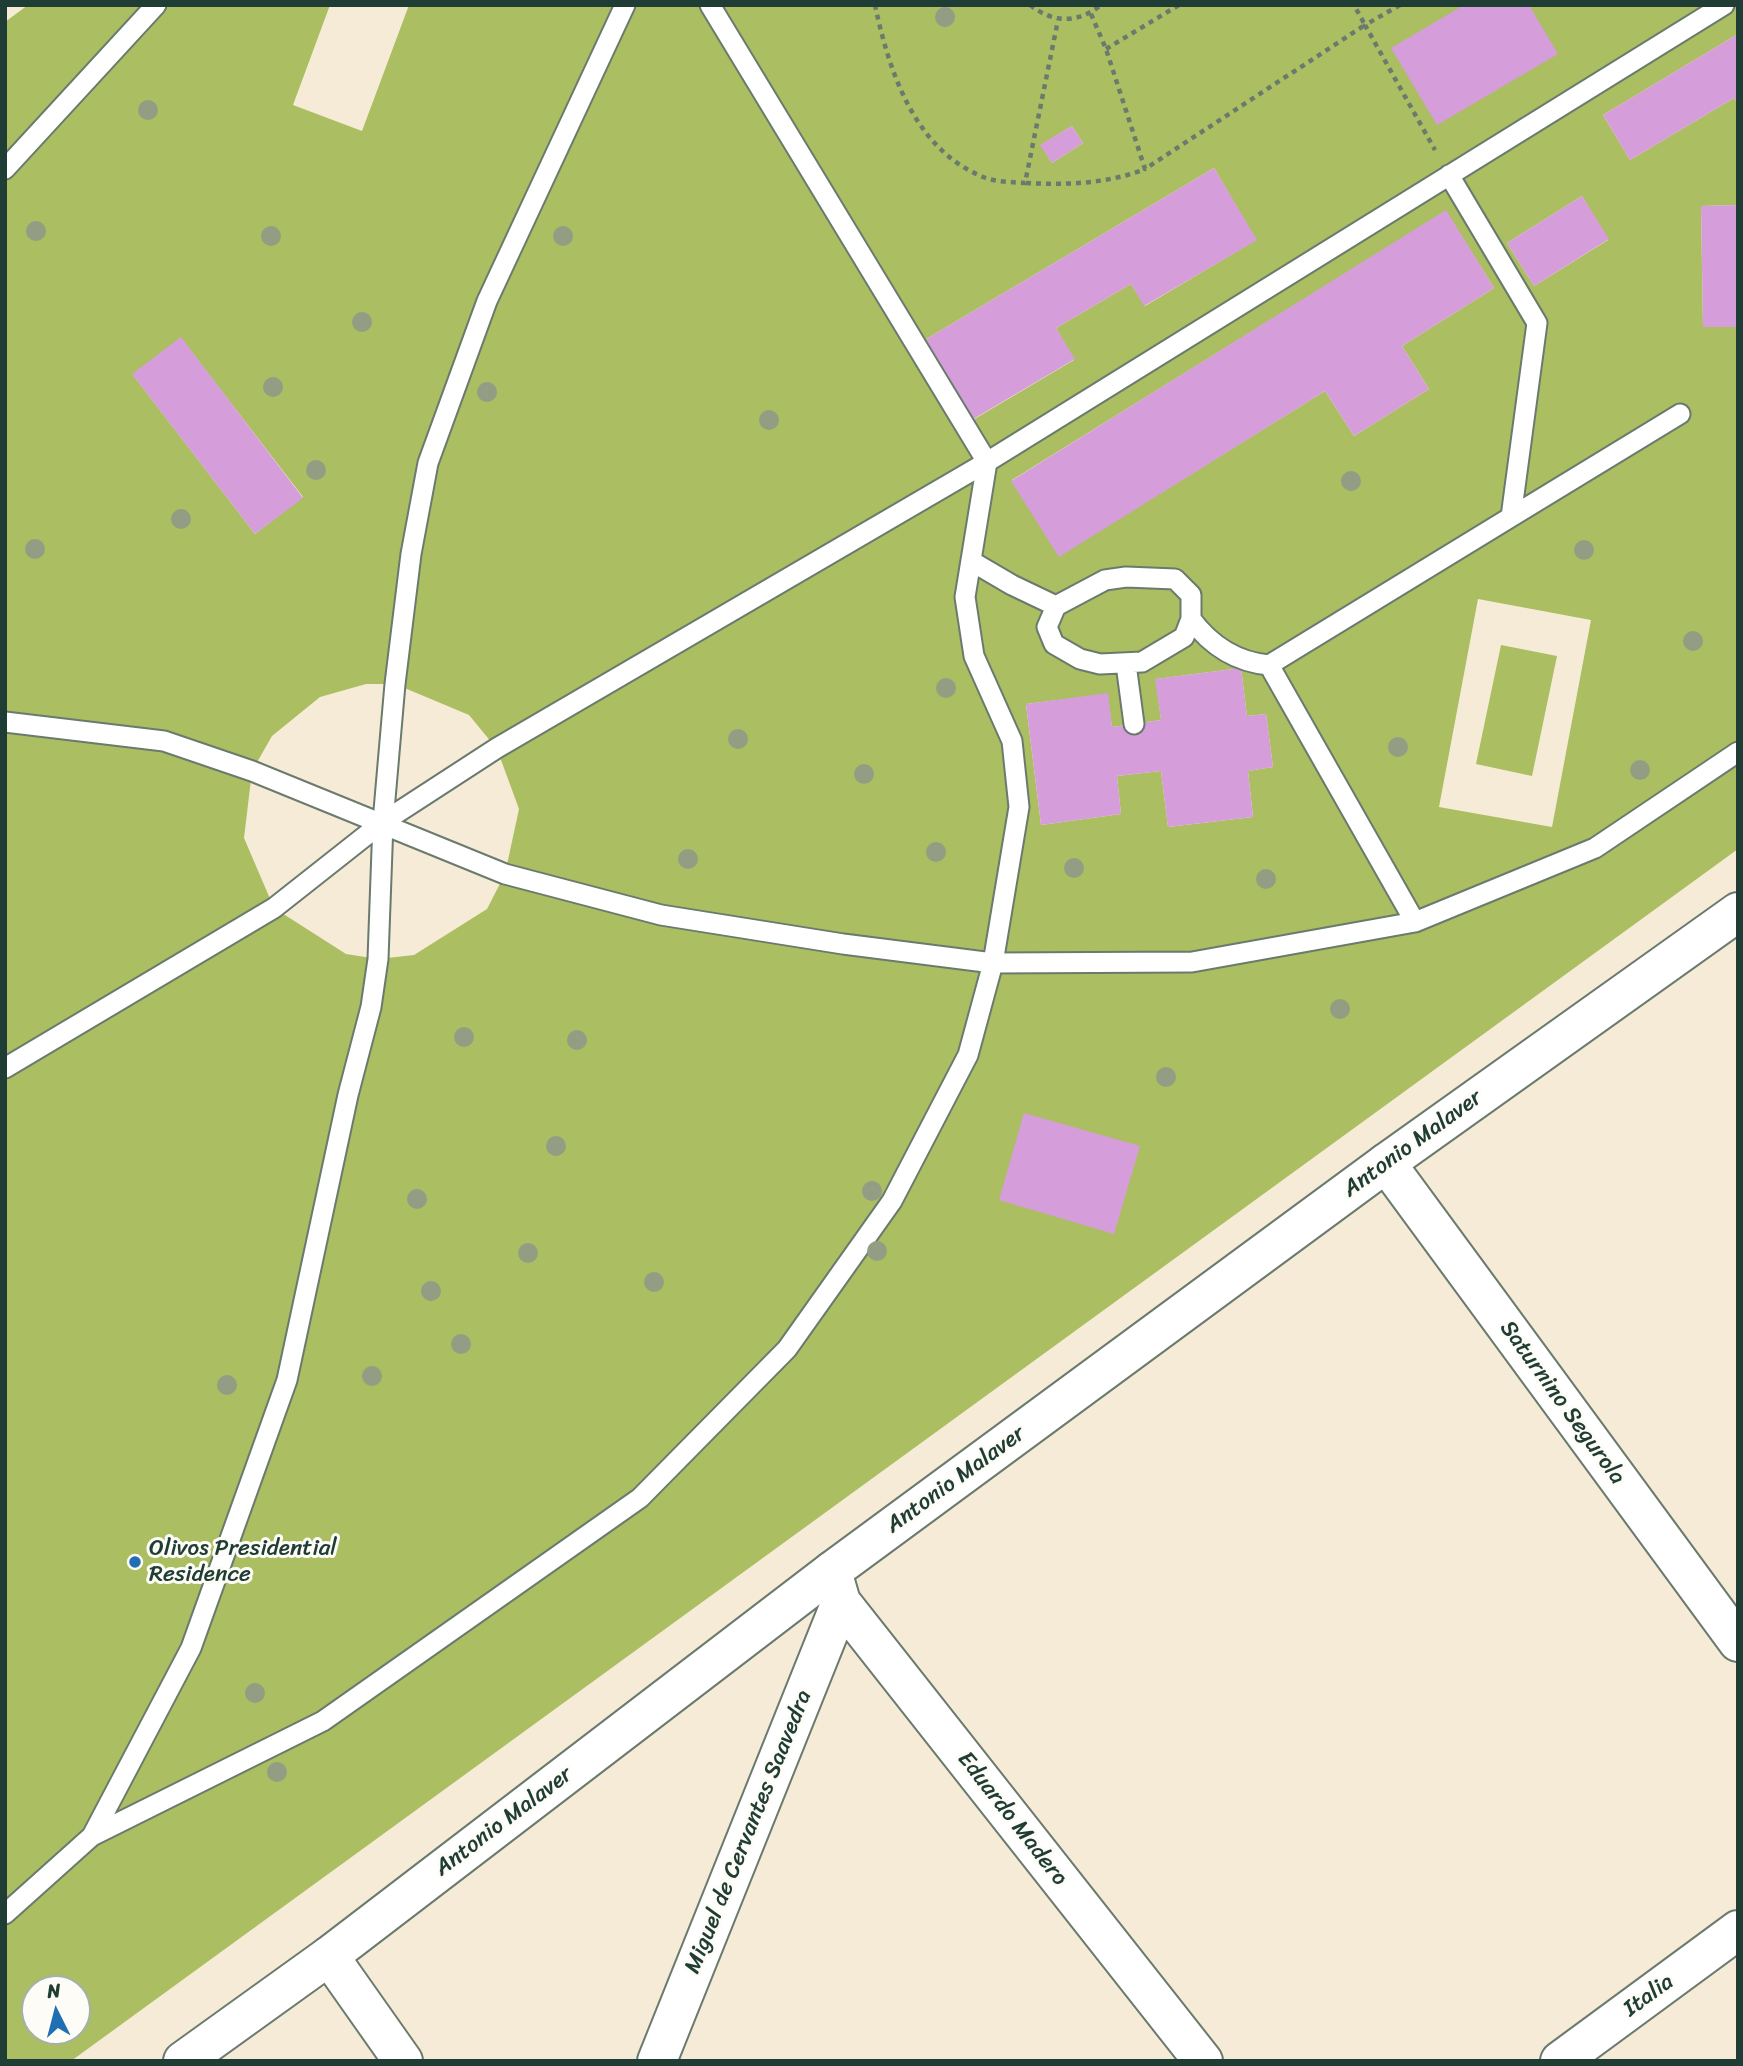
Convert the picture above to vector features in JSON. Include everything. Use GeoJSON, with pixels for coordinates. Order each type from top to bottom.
{"type":"FeatureCollection","features":[{"type":"Feature","properties":{"kind":"street","name":"Antonio Malaver"},"geometry":{"type":"LineString","coordinates":[[183,2061],[836,1587],[1386,1163],[1733,924]]}},
{"type":"Feature","properties":{"kind":"street","name":"Saturnino Segurola"},"geometry":{"type":"LineString","coordinates":[[1386,1163],[1738,1642]]}},
{"type":"Feature","properties":{"kind":"street","name":"Miguel de Cervantes Saavedra"},"geometry":{"type":"LineString","coordinates":[[657,2061],[836,1587]]}},
{"type":"Feature","properties":{"kind":"street","name":"Eduardo Madero"},"geometry":{"type":"LineString","coordinates":[[836,1587],[1203,2061]]}},
{"type":"Feature","properties":{"kind":"street","name":"Italia"},"geometry":{"type":"LineString","coordinates":[[1560,2061],[1738,1930]]}},
{"type":"Feature","properties":{"kind":"street"},"geometry":{"type":"LineString","coordinates":[[329,1956],[403,2061]]}},
{"type":"Feature","properties":{"kind":"lane"},"geometry":{"type":"LineString","coordinates":[[5,170],[156,5]]}},
{"type":"Feature","properties":{"kind":"lane"},"geometry":{"type":"LineString","coordinates":[[92,1836],[191,1648],[287,1380],[348,1095],[371,1007],[378,959],[383,822],[396,671],[411,554],[428,463],[487,301],[625,5]]}},
{"type":"Feature","properties":{"kind":"lane"},"geometry":{"type":"LineString","coordinates":[[5,1914],[92,1836],[323,1721],[640,1498],[787,1349],[892,1201],[968,1055],[993,963],[1019,807],[1012,741],[974,656],[965,597],[987,462],[710,5]]}},
{"type":"Feature","properties":{"kind":"lane"},"geometry":{"type":"LineString","coordinates":[[5,1068],[274,908],[383,822],[497,748],[987,462],[1724,5]]}},
{"type":"Feature","properties":{"kind":"lane"},"geometry":{"type":"LineString","coordinates":[[1449,175],[1537,323],[1511,517]]}},
{"type":"Feature","properties":{"kind":"lane"},"geometry":{"type":"LineString","coordinates":[[1191,619],[1201,632],[1226,653],[1249,663],[1269,665],[1680,414]]}},
{"type":"Feature","properties":{"kind":"lane"},"geometry":{"type":"LineString","coordinates":[[971,561],[1056,606]]}},
{"type":"Feature","properties":{"kind":"lane"},"geometry":{"type":"LineString","coordinates":[[1126,577],[1175,579],[1191,595],[1191,619],[1184,637],[1164,651],[1142,662],[1126,664],[1100,664],[1080,659],[1054,644],[1047,627],[1056,606],[1105,580],[1126,577]]}},
{"type":"Feature","properties":{"kind":"lane"},"geometry":{"type":"LineString","coordinates":[[1126,664],[1133,724]]}},
{"type":"Feature","properties":{"kind":"lane"},"geometry":{"type":"LineString","coordinates":[[1269,665],[1415,922]]}},
{"type":"Feature","properties":{"kind":"lane"},"geometry":{"type":"LineString","coordinates":[[5,722],[164,741],[252,771],[383,822],[505,874],[661,915],[843,944],[993,963],[1192,962],[1415,922],[1595,848],[1738,752]]}},
{"type":"Feature","properties":{"kind":"path"},"geometry":{"type":"LineString","coordinates":[[875,5],[885,50],[907,105],[943,154],[984,178],[1055,185],[1122,178],[1145,169],[1365,25],[1400,5]]}},
{"type":"Feature","properties":{"kind":"path"},"geometry":{"type":"LineString","coordinates":[[1030,5],[1042,15],[1058,20],[1075,20],[1091,14],[1101,5]]}},
{"type":"Feature","properties":{"kind":"path"},"geometry":{"type":"LineString","coordinates":[[1106,48],[1179,5]]}},
{"type":"Feature","properties":{"kind":"path"},"geometry":{"type":"LineString","coordinates":[[1354,5],[1449,175]]}},
{"type":"Feature","properties":{"kind":"path"},"geometry":{"type":"LineString","coordinates":[[1091,14],[1106,48],[1145,169]]}},
{"type":"Feature","properties":{"kind":"path"},"geometry":{"type":"LineString","coordinates":[[1026,183],[1058,20]]}},
{"type":"Feature","properties":{"kind":"green space"},"geometry":{"type":"Polygon","coordinates":[[[28,5],[330,5],[293,105],[362,131],[409,5],[1738,5],[1738,34],[1603,115],[1630,160],[1734,98],[1738,104],[1738,205],[1701,206],[1703,327],[1738,327],[1738,849],[71,2061],[5,2061],[5,22],[28,5]],[[1072,126],[1041,145],[1052,163],[1083,143],[1072,126]],[[1214,168],[923,341],[971,421],[1074,360],[1056,328],[1131,284],[1145,306],[1256,240],[1214,168]],[[1582,196],[1507,243],[1534,286],[1608,240],[1582,196]],[[1446,211],[1012,480],[1059,556],[1325,391],[1354,436],[1429,389],[1402,346],[1494,288],[1446,211]],[[181,338],[133,375],[255,534],[303,497],[181,338]],[[1478,599],[1439,807],[1552,827],[1591,620],[1478,599]],[[1241,668],[1156,679],[1161,720],[1112,727],[1107,694],[1026,704],[1041,825],[1121,814],[1117,776],[1161,771],[1168,827],[1253,817],[1248,771],[1273,767],[1266,714],[1247,716],[1241,668]],[[366,684],[320,697],[272,736],[252,771],[244,838],[274,908],[346,954],[378,959],[414,955],[487,909],[505,874],[519,809],[497,749],[469,715],[395,684],[366,684]]]}},
{"type":"Feature","properties":{"kind":"green space"},"geometry":{"type":"Polygon","coordinates":[[[1501,645],[1557,656],[1532,776],[1476,764],[1501,645]]]}},
{"type":"Feature","properties":{"kind":"building"},"geometry":{"type":"Polygon","coordinates":[[[1464,5],[1529,5],[1558,54],[1437,125],[1391,48],[1464,5]]]}},
{"type":"Feature","properties":{"kind":"building"},"geometry":{"type":"Polygon","coordinates":[[[1738,34],[1738,104],[1734,98],[1630,160],[1603,115],[1738,34]]]}},
{"type":"Feature","properties":{"kind":"building"},"geometry":{"type":"Polygon","coordinates":[[[1072,126],[1083,143],[1052,163],[1040,145],[1072,126]]]}},
{"type":"Feature","properties":{"kind":"building"},"geometry":{"type":"Polygon","coordinates":[[[1214,168],[1257,240],[1144,306],[1131,284],[1056,328],[1075,359],[970,421],[923,341],[1214,168]]]}},
{"type":"Feature","properties":{"kind":"building"},"geometry":{"type":"Polygon","coordinates":[[[1582,196],[1609,239],[1534,286],[1507,243],[1582,196]]]}},
{"type":"Feature","properties":{"kind":"building"},"geometry":{"type":"Polygon","coordinates":[[[1738,205],[1738,327],[1703,327],[1701,206],[1738,205]]]}},
{"type":"Feature","properties":{"kind":"building"},"geometry":{"type":"Polygon","coordinates":[[[1446,210],[1494,288],[1402,346],[1429,389],[1354,436],[1325,391],[1059,557],[1011,481],[1446,210]]]}},
{"type":"Feature","properties":{"kind":"building"},"geometry":{"type":"Polygon","coordinates":[[[181,337],[303,498],[255,534],[132,374],[181,337]]]}},
{"type":"Feature","properties":{"kind":"building"},"geometry":{"type":"Polygon","coordinates":[[[1241,668],[1247,716],[1266,714],[1273,767],[1248,771],[1253,817],[1168,827],[1161,771],[1117,776],[1121,814],[1041,825],[1026,704],[1108,693],[1112,727],[1161,720],[1155,679],[1241,668]]]}},
{"type":"Feature","properties":{"kind":"building"},"geometry":{"type":"Polygon","coordinates":[[[1024,1113],[1140,1146],[1114,1234],[999,1200],[1024,1113]]]}},
{"type":"Feature","properties":{"kind":"place","name":"Olivos Presidential Residence"},"geometry":{"type":"Point","coordinates":[135,1562]}}]}
